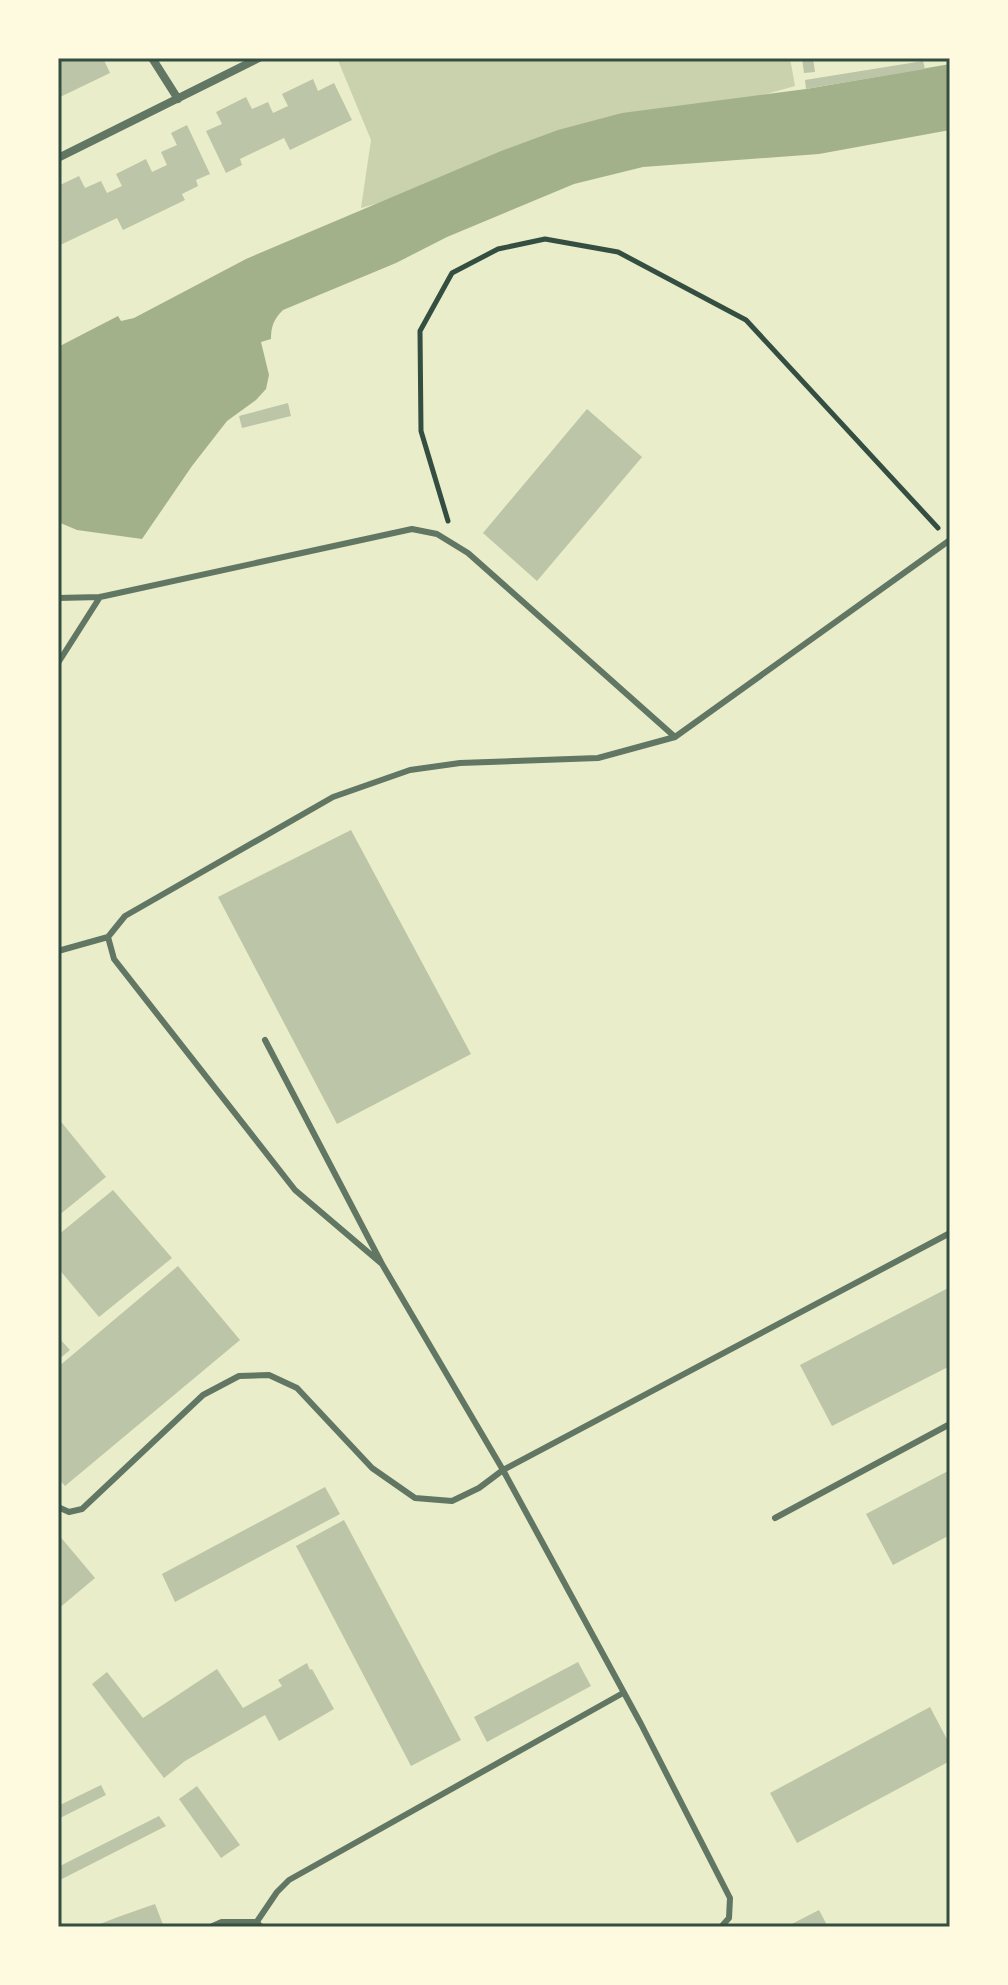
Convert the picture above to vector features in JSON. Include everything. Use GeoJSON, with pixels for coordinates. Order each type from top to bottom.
{"type":"FeatureCollection","features":[{"type":"Feature","properties":{"kind":"street"},"geometry":{"type":"LineString","coordinates":[[152,58],[178,99]]}},
{"type":"Feature","properties":{"kind":"street"},"geometry":{"type":"LineString","coordinates":[[58,158],[259,58]]}},
{"type":"Feature","properties":{"kind":"street"},"geometry":{"type":"LineString","coordinates":[[213,1927],[222,1923],[258,1925]]}},
{"type":"Feature","properties":{"kind":"lane"},"geometry":{"type":"LineString","coordinates":[[58,598],[100,597],[412,529],[437,534],[468,553],[675,737]]}},
{"type":"Feature","properties":{"kind":"lane"},"geometry":{"type":"LineString","coordinates":[[58,951],[108,937],[125,916],[333,797],[410,770],[460,763],[598,758],[675,737],[950,540]]}},
{"type":"Feature","properties":{"kind":"lane"},"geometry":{"type":"LineString","coordinates":[[58,663],[100,597]]}},
{"type":"Feature","properties":{"kind":"lane"},"geometry":{"type":"LineString","coordinates":[[108,937],[114,959],[295,1190],[382,1264]]}},
{"type":"Feature","properties":{"kind":"lane"},"geometry":{"type":"LineString","coordinates":[[265,1040],[382,1264],[503,1470],[730,1898],[729,1918],[721,1927]]}},
{"type":"Feature","properties":{"kind":"lane"},"geometry":{"type":"LineString","coordinates":[[58,1507],[69,1512],[82,1509],[203,1395],[239,1376],[269,1375],[297,1388],[372,1468],[415,1498],[452,1501],[479,1488],[503,1470],[950,1233]]}},
{"type":"Feature","properties":{"kind":"lane"},"geometry":{"type":"LineString","coordinates":[[775,1518],[950,1424]]}},
{"type":"Feature","properties":{"kind":"lane"},"geometry":{"type":"LineString","coordinates":[[258,1925],[277,1892],[289,1880],[623,1693]]}},
{"type":"Feature","properties":{"kind":"path"},"geometry":{"type":"LineString","coordinates":[[455,545],[421,431],[420,331],[452,273],[498,249],[545,239],[618,252],[746,320],[950,540]]}},
{"type":"Feature","properties":{"kind":"shaded area"},"geometry":{"type":"Polygon","coordinates":[[[337,58],[790,58],[795,86],[361,208],[371,140],[337,58]]]}},
{"type":"Feature","properties":{"kind":"shaded area"},"geometry":{"type":"Polygon","coordinates":[[[950,64],[950,130],[819,154],[643,167],[574,184],[283,310],[274,323],[271,339],[261,342],[269,375],[266,389],[227,421],[142,539],[77,530],[58,522],[58,347],[118,316],[121,321],[134,318],[246,259],[558,130],[622,113],[806,89],[950,64]]]}},
{"type":"Feature","properties":{"kind":"building"},"geometry":{"type":"Polygon","coordinates":[[[58,58],[103,58],[110,73],[58,98],[58,58]]]}},
{"type":"Feature","properties":{"kind":"building"},"geometry":{"type":"Polygon","coordinates":[[[802,58],[813,58],[815,72],[804,73],[802,58]]]}},
{"type":"Feature","properties":{"kind":"building"},"geometry":{"type":"Polygon","coordinates":[[[923,61],[925,69],[806,89],[805,80],[923,61]]]}},
{"type":"Feature","properties":{"kind":"building"},"geometry":{"type":"Polygon","coordinates":[[[313,79],[318,91],[334,83],[352,120],[290,150],[284,138],[240,159],[242,165],[226,173],[206,131],[222,124],[216,112],[246,97],[252,109],[268,102],[273,113],[288,106],[282,94],[313,79]]]}},
{"type":"Feature","properties":{"kind":"building"},"geometry":{"type":"Polygon","coordinates":[[[187,125],[210,174],[196,180],[198,186],[182,194],[185,200],[123,230],[117,218],[58,246],[58,186],[79,176],[85,188],[101,181],[107,193],[122,186],[116,174],[146,159],[152,172],[167,165],[161,152],[177,145],[171,133],[187,125]]]}},
{"type":"Feature","properties":{"kind":"building"},"geometry":{"type":"Polygon","coordinates":[[[288,403],[291,416],[242,428],[239,416],[288,403]]]}},
{"type":"Feature","properties":{"kind":"building"},"geometry":{"type":"Polygon","coordinates":[[[587,409],[642,457],[537,581],[483,533],[587,409]]]}},
{"type":"Feature","properties":{"kind":"building"},"geometry":{"type":"Polygon","coordinates":[[[351,830],[471,1054],[337,1124],[218,897],[351,830]]]}},
{"type":"Feature","properties":{"kind":"building"},"geometry":{"type":"Polygon","coordinates":[[[58,1118],[106,1177],[58,1216],[58,1118]]]}},
{"type":"Feature","properties":{"kind":"building"},"geometry":{"type":"Polygon","coordinates":[[[113,1190],[172,1258],[99,1317],[58,1268],[58,1235],[113,1190]]]}},
{"type":"Feature","properties":{"kind":"building"},"geometry":{"type":"Polygon","coordinates":[[[178,1266],[240,1340],[65,1486],[58,1478],[58,1367],[178,1266]]]}},
{"type":"Feature","properties":{"kind":"building"},"geometry":{"type":"Polygon","coordinates":[[[950,1287],[950,1366],[832,1426],[800,1365],[950,1287]]]}},
{"type":"Feature","properties":{"kind":"building"},"geometry":{"type":"Polygon","coordinates":[[[58,1337],[70,1350],[58,1360],[58,1337]]]}},
{"type":"Feature","properties":{"kind":"building"},"geometry":{"type":"Polygon","coordinates":[[[950,1470],[950,1535],[893,1565],[866,1514],[950,1470]]]}},
{"type":"Feature","properties":{"kind":"building"},"geometry":{"type":"Polygon","coordinates":[[[325,1487],[340,1514],[175,1602],[162,1574],[325,1487]]]}},
{"type":"Feature","properties":{"kind":"building"},"geometry":{"type":"Polygon","coordinates":[[[344,1520],[461,1740],[411,1766],[296,1546],[344,1520]]]}},
{"type":"Feature","properties":{"kind":"building"},"geometry":{"type":"Polygon","coordinates":[[[58,1534],[95,1578],[58,1609],[58,1534]]]}},
{"type":"Feature","properties":{"kind":"building"},"geometry":{"type":"Polygon","coordinates":[[[578,1662],[591,1686],[487,1742],[474,1717],[578,1662]]]}},
{"type":"Feature","properties":{"kind":"building"},"geometry":{"type":"Polygon","coordinates":[[[307,1663],[334,1709],[279,1741],[265,1715],[185,1761],[164,1778],[92,1684],[107,1672],[143,1718],[217,1669],[243,1708],[282,1686],[278,1680],[307,1663]]]}},
{"type":"Feature","properties":{"kind":"building"},"geometry":{"type":"Polygon","coordinates":[[[930,1707],[950,1745],[950,1761],[797,1843],[770,1793],[930,1707]]]}},
{"type":"Feature","properties":{"kind":"building"},"geometry":{"type":"Polygon","coordinates":[[[101,1785],[106,1795],[58,1819],[58,1806],[101,1785]]]}},
{"type":"Feature","properties":{"kind":"building"},"geometry":{"type":"Polygon","coordinates":[[[197,1786],[240,1845],[221,1858],[179,1799],[197,1786]]]}},
{"type":"Feature","properties":{"kind":"building"},"geometry":{"type":"Polygon","coordinates":[[[159,1816],[166,1826],[58,1881],[58,1867],[159,1816]]]}},
{"type":"Feature","properties":{"kind":"building"},"geometry":{"type":"Polygon","coordinates":[[[155,1904],[164,1927],[92,1927],[118,1917],[155,1904]]]}},
{"type":"Feature","properties":{"kind":"building"},"geometry":{"type":"Polygon","coordinates":[[[819,1910],[828,1927],[786,1927],[819,1910]]]}}]}
